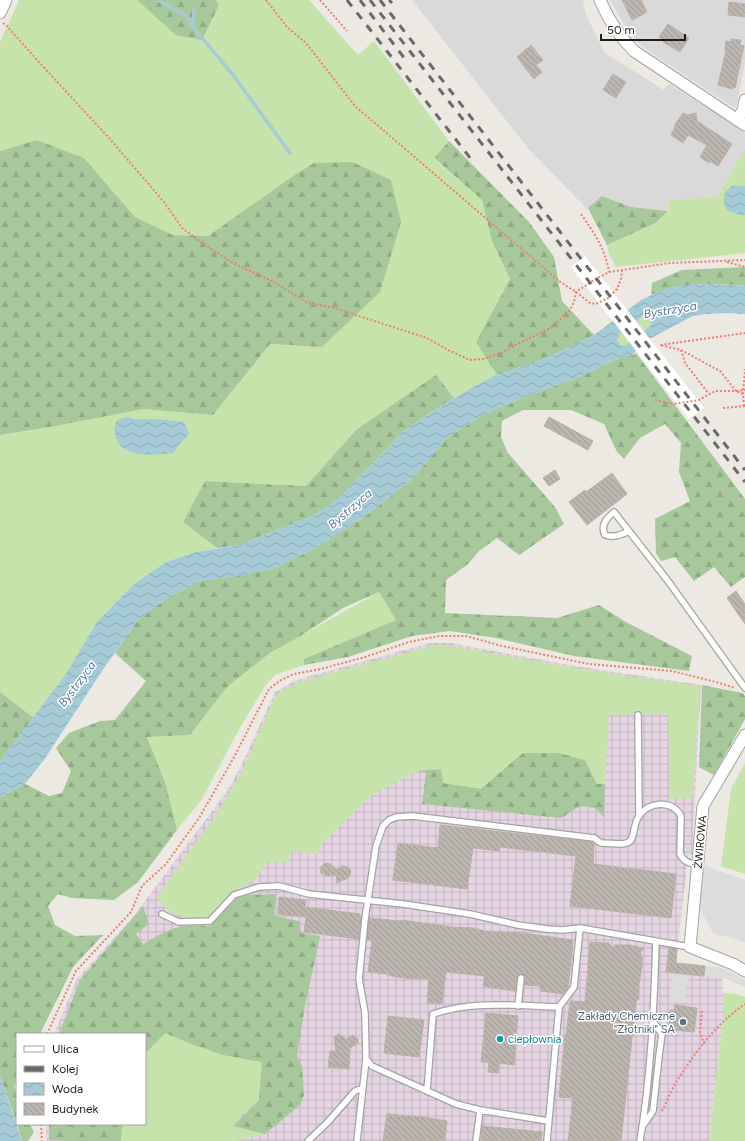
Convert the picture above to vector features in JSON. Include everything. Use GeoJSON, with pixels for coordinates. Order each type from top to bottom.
{"type":"FeatureCollection","features":[{"type":"Feature","properties":{"kind":"street"},"geometry":{"type":"LineString","coordinates":[[0,13],[6,0]]}},
{"type":"Feature","properties":{"kind":"street"},"geometry":{"type":"LineString","coordinates":[[600,0],[622,40],[634,51],[741,123],[745,100]]}},
{"type":"Feature","properties":{"kind":"street","name":"ŻWIROWA"},"geometry":{"type":"LineString","coordinates":[[690,947],[703,806],[745,735]]}},
{"type":"Feature","properties":{"kind":"street"},"geometry":{"type":"LineString","coordinates":[[690,947],[733,964],[745,971]]}},
{"type":"Feature","properties":{"kind":"lane"},"geometry":{"type":"LineString","coordinates":[[629,531],[618,536],[609,536],[605,535],[603,530],[608,516],[614,512],[629,531],[672,588],[744,687]]}},
{"type":"Feature","properties":{"kind":"lane"},"geometry":{"type":"LineString","coordinates":[[357,1141],[366,1059],[365,1013],[359,979],[376,846],[383,826],[389,820],[396,817],[413,816],[594,838],[601,843],[626,843],[631,840],[639,816],[638,715]]}},
{"type":"Feature","properties":{"kind":"lane"},"geometry":{"type":"LineString","coordinates":[[639,816],[644,811],[655,805],[668,805],[674,808],[681,816],[680,854],[682,860],[687,863],[697,865]]}},
{"type":"Feature","properties":{"kind":"lane"},"geometry":{"type":"LineString","coordinates":[[162,914],[179,922],[210,921],[234,895],[259,887],[279,886],[309,894],[403,904],[548,929],[563,930],[580,928],[690,947]]}},
{"type":"Feature","properties":{"kind":"lane"},"geometry":{"type":"LineString","coordinates":[[547,1141],[559,1008],[574,987],[580,928]]}},
{"type":"Feature","properties":{"kind":"lane"},"geometry":{"type":"LineString","coordinates":[[640,1141],[650,1062],[656,941]]}},
{"type":"Feature","properties":{"kind":"lane"},"geometry":{"type":"LineString","coordinates":[[518,1006],[521,978]]}},
{"type":"Feature","properties":{"kind":"lane"},"geometry":{"type":"LineString","coordinates":[[426,1091],[433,1014],[440,1011],[482,1005],[559,1008]]}},
{"type":"Feature","properties":{"kind":"lane"},"geometry":{"type":"LineString","coordinates":[[642,1127],[653,1111],[662,1034],[653,1021]]}},
{"type":"Feature","properties":{"kind":"lane"},"geometry":{"type":"LineString","coordinates":[[366,1059],[372,1066],[456,1104],[480,1110],[548,1121]]}},
{"type":"Feature","properties":{"kind":"lane"},"geometry":{"type":"LineString","coordinates":[[308,1141],[327,1123],[355,1091],[363,1088]]}},
{"type":"Feature","properties":{"kind":"lane"},"geometry":{"type":"LineString","coordinates":[[476,1141],[480,1110]]}},
{"type":"Feature","properties":{"kind":"path"},"geometry":{"type":"LineString","coordinates":[[266,0],[287,26],[306,43],[355,106],[559,281],[590,303],[596,304],[608,298],[617,289],[622,271]]}},
{"type":"Feature","properties":{"kind":"path"},"geometry":{"type":"LineString","coordinates":[[320,0],[347,31]]}},
{"type":"Feature","properties":{"kind":"path"},"geometry":{"type":"LineString","coordinates":[[0,21],[6,25],[114,144],[164,202],[182,228],[202,243],[233,263],[274,282],[306,302],[334,308],[427,338],[470,360],[483,359],[504,352],[517,344],[551,328],[570,310],[574,302],[576,292],[609,272],[670,263],[745,260]]}},
{"type":"Feature","properties":{"kind":"path"},"geometry":{"type":"LineString","coordinates":[[581,214],[600,243],[607,260],[609,272]]}},
{"type":"Feature","properties":{"kind":"path"},"geometry":{"type":"LineString","coordinates":[[724,262],[745,267]]}},
{"type":"Feature","properties":{"kind":"path"},"geometry":{"type":"LineString","coordinates":[[743,394],[736,391],[720,371],[681,350],[660,344],[745,333]]}},
{"type":"Feature","properties":{"kind":"path"},"geometry":{"type":"LineString","coordinates":[[681,350],[685,364],[709,394]]}},
{"type":"Feature","properties":{"kind":"path"},"geometry":{"type":"LineString","coordinates":[[723,408],[745,406],[743,394],[745,369]]}},
{"type":"Feature","properties":{"kind":"path"},"geometry":{"type":"LineString","coordinates":[[655,400],[674,404],[699,400],[715,392],[744,390]]}},
{"type":"Feature","properties":{"kind":"path"},"geometry":{"type":"LineString","coordinates":[[47,1033],[76,971],[131,912],[142,886],[166,864],[199,818],[233,759],[269,689],[281,680],[294,674],[321,669],[365,657],[409,642],[439,636],[466,636],[502,646],[589,664],[672,671],[735,688],[744,687]]}},
{"type":"Feature","properties":{"kind":"path"},"geometry":{"type":"LineString","coordinates":[[650,1116],[658,1117],[676,1082],[704,1044],[723,1022],[745,1004]]}},
{"type":"Feature","properties":{"kind":"path"},"geometry":{"type":"LineString","coordinates":[[702,1011],[700,1032],[704,1044]]}},
{"type":"Feature","properties":{"kind":"path"},"geometry":{"type":"LineString","coordinates":[[41,1125],[42,1141]]}},
{"type":"Feature","properties":{"kind":"shaded area"},"geometry":{"type":"Polygon","coordinates":[[[412,0],[583,0],[586,15],[605,53],[664,90],[669,84],[727,120],[745,133],[745,149],[717,197],[670,200],[668,211],[631,207],[602,196],[588,210],[527,147],[412,0]]]}},
{"type":"Feature","properties":{"kind":"shaded area"},"geometry":{"type":"Polygon","coordinates":[[[610,0],[745,0],[745,62],[737,104],[734,108],[644,48],[627,30],[610,0]]]}},
{"type":"Feature","properties":{"kind":"shaded area","name":"Zakłady Chemiczne \"Złotniki\" SA"},"geometry":{"type":"Polygon","coordinates":[[[430,643],[450,643],[575,666],[701,685],[692,854],[688,856],[676,963],[705,966],[704,976],[722,978],[724,1010],[709,1141],[46,1141],[46,1125],[146,1125],[146,1033],[54,1033],[77,979],[133,917],[227,791],[240,768],[275,692],[296,680],[430,643]]]}},
{"type":"Feature","properties":{"kind":"shaded area"},"geometry":{"type":"Polygon","coordinates":[[[703,865],[745,880],[745,942],[713,933],[699,907],[703,865]]]}},
{"type":"Feature","properties":{"kind":"shaded area"},"geometry":{"type":"Polygon","coordinates":[[[705,966],[723,968],[745,980],[745,987],[726,979],[704,976],[705,966]]]}},
{"type":"Feature","properties":{"kind":"shaded area"},"geometry":{"type":"Polygon","coordinates":[[[672,974],[688,976],[685,1003],[670,1002],[672,974]]]}},
{"type":"Feature","properties":{"kind":"green space"},"geometry":{"type":"Polygon","coordinates":[[[19,0],[137,0],[219,5],[216,0],[309,0],[358,55],[374,41],[449,141],[434,159],[482,200],[492,241],[510,279],[476,342],[497,375],[454,398],[436,376],[356,430],[306,486],[205,481],[183,522],[217,548],[196,552],[166,562],[134,584],[34,718],[0,692],[0,435],[143,409],[213,415],[270,344],[322,347],[290,178],[208,236],[173,235],[135,217],[84,158],[37,140],[0,151],[0,42],[19,0]]]}},
{"type":"Feature","properties":{"kind":"green space"},"geometry":{"type":"Polygon","coordinates":[[[137,0],[216,0],[219,5],[202,40],[176,35],[137,0]]]}},
{"type":"Feature","properties":{"kind":"green space"},"geometry":{"type":"Polygon","coordinates":[[[37,140],[84,158],[135,217],[173,235],[208,236],[290,178],[314,163],[352,162],[391,180],[401,222],[380,292],[322,347],[270,344],[213,415],[143,409],[0,435],[0,151],[37,140]]]}},
{"type":"Feature","properties":{"kind":"green space"},"geometry":{"type":"Polygon","coordinates":[[[449,141],[529,222],[554,257],[562,301],[594,335],[545,359],[497,375],[476,342],[510,279],[492,241],[482,200],[434,158],[449,141]]]}},
{"type":"Feature","properties":{"kind":"green space"},"geometry":{"type":"Polygon","coordinates":[[[745,149],[745,253],[616,267],[609,254],[607,245],[657,223],[668,211],[670,200],[717,197],[745,149]]]}},
{"type":"Feature","properties":{"kind":"green space"},"geometry":{"type":"Polygon","coordinates":[[[602,196],[631,207],[668,211],[656,223],[607,245],[588,208],[602,196]]]}},
{"type":"Feature","properties":{"kind":"green space"},"geometry":{"type":"Polygon","coordinates":[[[745,267],[745,286],[697,284],[674,288],[651,295],[652,283],[682,270],[745,267]]]}},
{"type":"Feature","properties":{"kind":"green space"},"geometry":{"type":"Polygon","coordinates":[[[643,316],[649,316],[653,320],[651,325],[627,345],[621,346],[617,340],[620,334],[643,316]]]}},
{"type":"Feature","properties":{"kind":"green space"},"geometry":{"type":"Polygon","coordinates":[[[636,353],[745,499],[745,577],[731,587],[714,567],[694,581],[675,557],[661,561],[656,553],[655,519],[690,501],[679,472],[681,443],[665,424],[640,438],[624,459],[617,452],[604,424],[571,410],[523,410],[502,421],[501,437],[508,453],[555,507],[564,524],[519,555],[497,538],[479,551],[468,564],[446,580],[445,613],[557,618],[599,605],[624,621],[692,656],[689,671],[574,656],[496,638],[450,631],[412,636],[348,657],[304,665],[304,659],[396,620],[379,592],[343,608],[299,637],[270,653],[227,687],[190,735],[147,737],[166,785],[177,830],[138,882],[114,900],[71,898],[58,894],[48,906],[55,925],[75,936],[103,935],[73,967],[40,1033],[16,1033],[16,1083],[14,1086],[16,1091],[16,1121],[0,1076],[0,797],[25,784],[49,796],[62,793],[71,771],[56,748],[69,733],[100,721],[115,720],[146,681],[115,653],[138,620],[167,598],[203,580],[238,576],[275,568],[315,548],[360,520],[411,480],[448,437],[484,414],[524,397],[574,379],[624,356],[631,356],[636,353]]]}},
{"type":"Feature","properties":{"kind":"green space"},"geometry":{"type":"Polygon","coordinates":[[[436,375],[454,398],[403,432],[339,498],[315,515],[239,545],[217,548],[183,522],[205,481],[306,486],[356,430],[436,375]]]}},
{"type":"Feature","properties":{"kind":"green space"},"geometry":{"type":"Polygon","coordinates":[[[379,592],[396,620],[304,659],[304,665],[275,675],[265,686],[237,733],[202,799],[177,830],[166,785],[147,737],[190,735],[227,687],[270,653],[379,592]]]}},
{"type":"Feature","properties":{"kind":"green space"},"geometry":{"type":"Polygon","coordinates":[[[431,646],[450,646],[575,668],[700,686],[693,798],[670,799],[668,714],[609,715],[605,784],[597,784],[585,760],[523,753],[481,789],[442,783],[441,769],[418,771],[372,795],[322,844],[318,853],[291,852],[288,863],[267,862],[255,880],[233,892],[208,918],[194,918],[174,914],[164,906],[160,900],[155,899],[215,816],[242,771],[277,693],[298,682],[431,646]]]}},
{"type":"Feature","properties":{"kind":"green space"},"geometry":{"type":"Polygon","coordinates":[[[702,685],[742,693],[745,696],[745,719],[714,775],[699,767],[702,685]]]}},
{"type":"Feature","properties":{"kind":"green space"},"geometry":{"type":"Polygon","coordinates":[[[0,692],[34,718],[0,761],[0,692]]]}},
{"type":"Feature","properties":{"kind":"green space"},"geometry":{"type":"Polygon","coordinates":[[[523,753],[559,753],[585,760],[597,784],[605,784],[604,817],[595,808],[580,806],[561,818],[422,804],[426,773],[418,771],[441,769],[443,783],[481,789],[523,753]]]}},
{"type":"Feature","properties":{"kind":"green space"},"geometry":{"type":"Polygon","coordinates":[[[745,763],[745,874],[721,866],[731,789],[745,763]]]}},
{"type":"Feature","properties":{"kind":"green space"},"geometry":{"type":"Polygon","coordinates":[[[276,894],[274,916],[299,921],[301,933],[320,936],[305,1006],[297,1056],[302,1066],[304,1095],[300,1105],[265,1134],[233,1126],[259,1100],[262,1062],[223,1055],[165,1033],[146,1053],[146,1033],[59,1033],[80,980],[143,906],[149,924],[136,934],[143,944],[164,932],[175,928],[210,926],[238,897],[246,895],[276,894]]]}},
{"type":"Feature","properties":{"kind":"green space"},"geometry":{"type":"Polygon","coordinates":[[[723,993],[736,994],[745,997],[745,1141],[709,1141],[724,1010],[723,993]]]}},
{"type":"Feature","properties":{"kind":"green space"},"geometry":{"type":"Polygon","coordinates":[[[165,1033],[223,1055],[263,1062],[259,1100],[243,1114],[234,1125],[265,1134],[237,1141],[121,1141],[122,1125],[146,1125],[146,1053],[165,1033]]]}},
{"type":"Feature","properties":{"kind":"green space"},"geometry":{"type":"Polygon","coordinates":[[[17,1125],[30,1125],[34,1132],[28,1141],[22,1141],[17,1125]]]}},
{"type":"Feature","properties":{"kind":"green space"},"geometry":{"type":"Polygon","coordinates":[[[49,1125],[122,1125],[121,1141],[66,1141],[49,1139],[49,1125]]]}},
{"type":"Feature","properties":{"kind":"water"},"geometry":{"type":"Polygon","coordinates":[[[732,186],[745,186],[745,215],[736,214],[727,210],[723,201],[726,191],[732,186]]]}},
{"type":"Feature","properties":{"kind":"water","name":"Bystrzyca"},"geometry":{"type":"Polygon","coordinates":[[[710,284],[745,286],[745,314],[727,313],[693,316],[651,338],[631,356],[624,356],[574,379],[524,397],[484,414],[448,437],[411,480],[360,520],[315,548],[275,568],[238,576],[203,580],[167,598],[138,620],[104,668],[44,760],[25,784],[0,797],[0,761],[66,674],[97,622],[134,584],[166,562],[196,552],[239,545],[315,515],[339,498],[403,432],[430,413],[471,388],[497,375],[545,359],[594,335],[641,300],[664,289],[686,285],[710,284]],[[643,316],[620,334],[617,340],[621,346],[627,345],[651,325],[653,319],[649,316],[643,316]]]}},
{"type":"Feature","properties":{"kind":"water"},"geometry":{"type":"Polygon","coordinates":[[[126,417],[135,419],[157,419],[184,422],[189,434],[174,453],[150,455],[133,453],[120,445],[115,434],[117,420],[126,417]]]}},
{"type":"Feature","properties":{"kind":"water"},"geometry":{"type":"Polygon","coordinates":[[[0,1076],[22,1141],[0,1141],[0,1076]]]}},
{"type":"Feature","properties":{"kind":"pier"},"geometry":{"type":"Polygon","coordinates":[[[585,256],[704,408],[689,419],[571,267],[585,256]]]}},
{"type":"Feature","properties":{"kind":"building"},"geometry":{"type":"Polygon","coordinates":[[[622,0],[641,0],[647,12],[632,20],[622,0]]]}},
{"type":"Feature","properties":{"kind":"building"},"geometry":{"type":"Polygon","coordinates":[[[729,2],[745,4],[745,17],[728,15],[729,2]]]}},
{"type":"Feature","properties":{"kind":"building"},"geometry":{"type":"Polygon","coordinates":[[[668,24],[689,38],[680,52],[663,42],[665,41],[659,37],[668,24]]]}},
{"type":"Feature","properties":{"kind":"building"},"geometry":{"type":"Polygon","coordinates":[[[731,39],[741,40],[740,45],[744,46],[735,88],[733,87],[732,89],[718,85],[726,50],[726,41],[731,42],[731,39]]]}},
{"type":"Feature","properties":{"kind":"building"},"geometry":{"type":"Polygon","coordinates":[[[531,45],[543,60],[536,65],[542,72],[534,79],[517,57],[531,45]]]}},
{"type":"Feature","properties":{"kind":"building"},"geometry":{"type":"Polygon","coordinates":[[[613,74],[626,82],[616,98],[603,90],[613,74]]]}},
{"type":"Feature","properties":{"kind":"building"},"geometry":{"type":"Polygon","coordinates":[[[683,113],[687,115],[696,113],[697,121],[732,144],[718,166],[710,161],[709,163],[700,157],[707,145],[688,135],[683,143],[671,135],[675,127],[674,126],[683,113]]]}},
{"type":"Feature","properties":{"kind":"building"},"geometry":{"type":"Polygon","coordinates":[[[549,417],[593,441],[588,450],[544,426],[549,417]]]}},
{"type":"Feature","properties":{"kind":"building"},"geometry":{"type":"Polygon","coordinates":[[[555,470],[560,479],[549,486],[543,478],[555,470]]]}},
{"type":"Feature","properties":{"kind":"building"},"geometry":{"type":"Polygon","coordinates":[[[612,473],[627,494],[587,525],[569,502],[585,490],[586,492],[612,473]]]}},
{"type":"Feature","properties":{"kind":"building"},"geometry":{"type":"Polygon","coordinates":[[[736,591],[745,604],[745,624],[727,598],[736,591]]]}},
{"type":"Feature","properties":{"kind":"building"},"geometry":{"type":"Polygon","coordinates":[[[440,825],[592,842],[594,844],[593,864],[676,874],[671,918],[570,906],[576,856],[500,847],[499,851],[473,848],[467,889],[393,880],[398,843],[438,848],[440,825]]]}},
{"type":"Feature","properties":{"kind":"building"},"geometry":{"type":"Polygon","coordinates":[[[325,863],[330,864],[338,871],[338,868],[343,866],[348,867],[351,871],[350,875],[348,878],[336,883],[337,875],[327,876],[321,873],[320,868],[325,863]]]}},
{"type":"Feature","properties":{"kind":"building"},"geometry":{"type":"Polygon","coordinates":[[[279,897],[306,900],[305,907],[360,914],[359,939],[304,932],[306,917],[278,914],[279,897]]]}},
{"type":"Feature","properties":{"kind":"building"},"geometry":{"type":"Polygon","coordinates":[[[369,918],[401,920],[453,927],[474,928],[484,931],[521,933],[573,940],[568,988],[563,994],[541,991],[541,986],[525,985],[525,977],[521,974],[517,977],[515,991],[483,986],[485,976],[446,972],[442,1004],[427,1003],[429,979],[403,978],[387,974],[368,972],[372,940],[367,940],[369,918]]]}},
{"type":"Feature","properties":{"kind":"building"},"geometry":{"type":"Polygon","coordinates":[[[590,942],[609,943],[612,948],[615,945],[629,945],[644,948],[640,953],[642,955],[642,966],[639,984],[639,999],[636,1001],[621,1141],[568,1141],[573,1098],[559,1097],[570,1001],[585,1002],[590,942]]]}},
{"type":"Feature","properties":{"kind":"building"},"geometry":{"type":"Polygon","coordinates":[[[669,948],[677,949],[676,963],[705,966],[704,976],[666,972],[669,948]]]}},
{"type":"Feature","properties":{"kind":"building"},"geometry":{"type":"Polygon","coordinates":[[[675,1005],[697,1008],[694,1032],[672,1030],[672,1024],[669,1024],[670,1010],[674,1010],[675,1005]]]}},
{"type":"Feature","properties":{"kind":"building","name":"ciepłownia"},"geometry":{"type":"Polygon","coordinates":[[[486,1013],[518,1016],[514,1065],[499,1063],[498,1073],[488,1072],[489,1062],[481,1062],[486,1013]]]}},
{"type":"Feature","properties":{"kind":"building"},"geometry":{"type":"Polygon","coordinates":[[[388,1016],[424,1020],[419,1057],[384,1053],[388,1016]]]}},
{"type":"Feature","properties":{"kind":"building"},"geometry":{"type":"Polygon","coordinates":[[[339,1034],[346,1039],[353,1035],[358,1039],[358,1043],[350,1048],[349,1069],[328,1067],[330,1051],[336,1051],[334,1037],[339,1034]]]}},
{"type":"Feature","properties":{"kind":"building"},"geometry":{"type":"Polygon","coordinates":[[[387,1114],[447,1121],[445,1141],[383,1141],[387,1114]]]}},
{"type":"Feature","properties":{"kind":"building"},"geometry":{"type":"Polygon","coordinates":[[[482,1126],[542,1132],[541,1141],[481,1141],[482,1126]]]}},
{"type":"Feature","properties":{"kind":"waterway"},"geometry":{"type":"LineString","coordinates":[[158,0],[186,16],[193,27],[233,75],[290,153]]}},
{"type":"Feature","properties":{"kind":"waterway"},"geometry":{"type":"LineString","coordinates":[[193,27],[194,10]]}},
{"type":"Feature","properties":{"kind":"railway"},"geometry":{"type":"LineString","coordinates":[[347,0],[471,159]]}},
{"type":"Feature","properties":{"kind":"railway"},"geometry":{"type":"LineString","coordinates":[[360,0],[405,59]]}},
{"type":"Feature","properties":{"kind":"railway"},"geometry":{"type":"LineString","coordinates":[[370,0],[745,482]]}},
{"type":"Feature","properties":{"kind":"railway"},"geometry":{"type":"LineString","coordinates":[[380,0],[745,470]]}},
{"type":"Feature","properties":{"kind":"railway"},"geometry":{"type":"LineString","coordinates":[[389,0],[392,3]]}},
{"type":"Feature","properties":{"kind":"place","name":"Zakłady Chemiczne \"Złotniki\" SA"},"geometry":{"type":"Point","coordinates":[683,1022]}},
{"type":"Feature","properties":{"kind":"place","name":"ciepłownia"},"geometry":{"type":"Point","coordinates":[500,1039]}}]}
